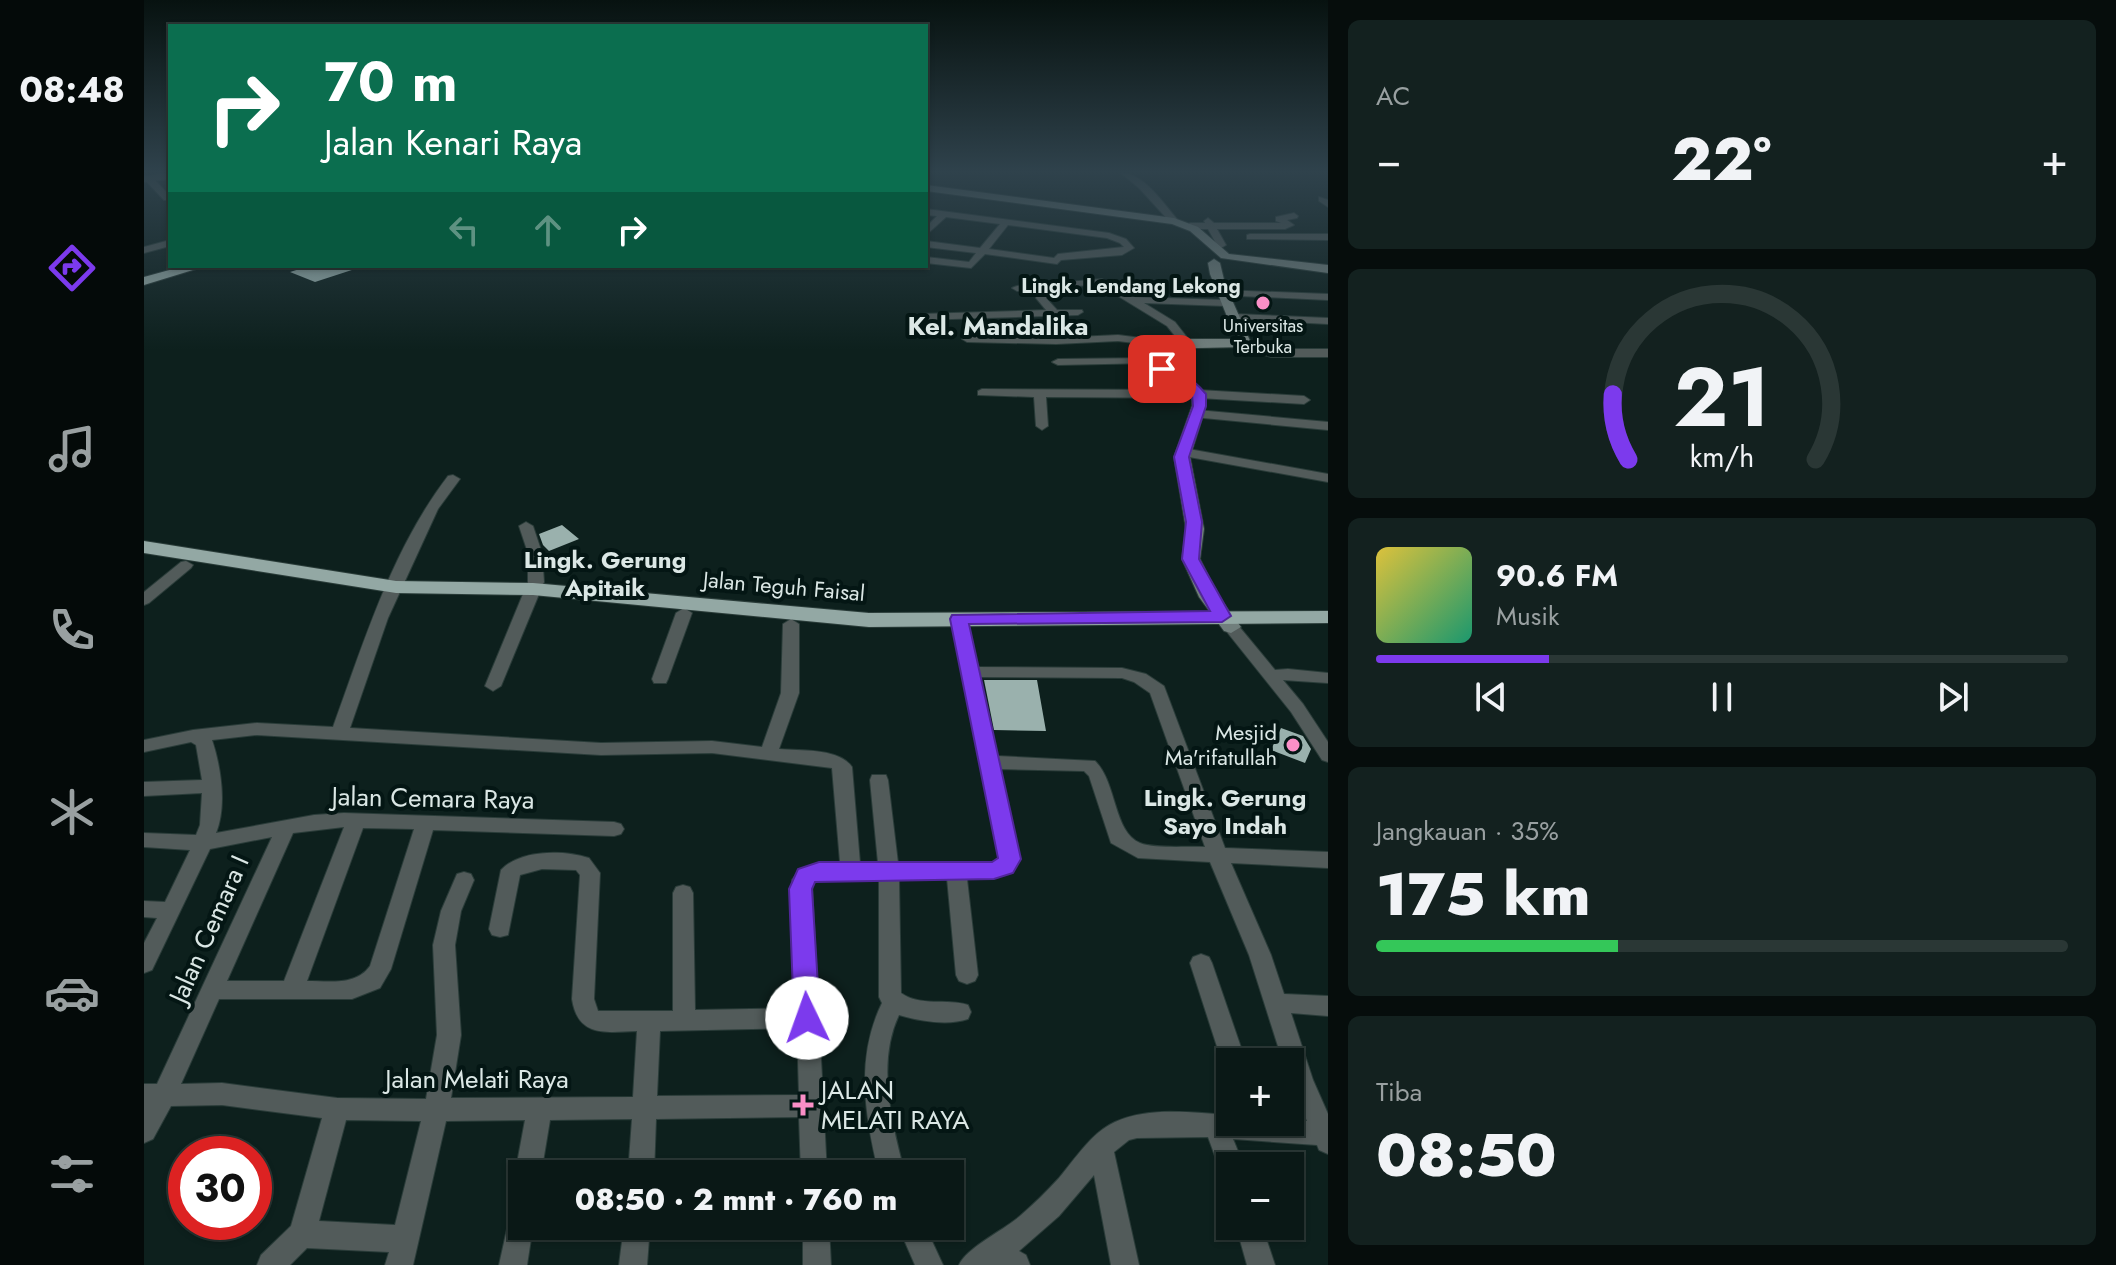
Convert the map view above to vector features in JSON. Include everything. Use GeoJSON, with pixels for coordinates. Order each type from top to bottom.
{"type":"FeatureCollection","features":[{"type":"Feature","properties":{"kind":"highway"},"geometry":{"type":"LineString","coordinates":[[144,281],[192,268]]}},
{"type":"Feature","properties":{"kind":"highway","name":"Jalan Teguh Faisal"},"geometry":{"type":"LineString","coordinates":[[144,547],[394,591]]}},
{"type":"Feature","properties":{"kind":"highway","name":"Jalan Teguh Faisal"},"geometry":{"type":"LineString","coordinates":[[144,557],[394,591],[532,594],[824,617],[960,624]]}},
{"type":"Feature","properties":{"kind":"highway","name":"Jalan Teguh Faisal"},"geometry":{"type":"LineString","coordinates":[[532,594],[791,624],[1226,622],[1328,617]]}},
{"type":"Feature","properties":{"kind":"highway","name":"Jalan Teguh Faisal"},"geometry":{"type":"LineString","coordinates":[[1226,622],[1328,627]]}},
{"type":"Feature","properties":{"kind":"main road"},"geometry":{"type":"LineString","coordinates":[[1190,232],[1219,244],[1328,271]]}},
{"type":"Feature","properties":{"kind":"main road"},"geometry":{"type":"LineString","coordinates":[[1197,232],[1219,244]]}},
{"type":"Feature","properties":{"kind":"main road"},"geometry":{"type":"LineString","coordinates":[[1219,244],[1228,304],[1245,342],[1158,343],[1145,347],[1149,361],[1186,381],[1199,394],[1197,414],[1183,452],[1182,468],[1195,529],[1192,563],[1226,622]]}},
{"type":"Feature","properties":{"kind":"street"},"geometry":{"type":"LineString","coordinates":[[928,260],[969,265],[998,232]]}},
{"type":"Feature","properties":{"kind":"street"},"geometry":{"type":"LineString","coordinates":[[928,244],[981,252],[1059,255],[1129,250],[1123,241],[1109,236],[1065,241],[1069,232]]}},
{"type":"Feature","properties":{"kind":"street"},"geometry":{"type":"LineString","coordinates":[[1200,232],[1219,244],[1263,232]]}},
{"type":"Feature","properties":{"kind":"street"},"geometry":{"type":"LineString","coordinates":[[144,239],[168,233]]}},
{"type":"Feature","properties":{"kind":"street"},"geometry":{"type":"LineString","coordinates":[[1201,236],[1219,244],[1328,237]]}},
{"type":"Feature","properties":{"kind":"street"},"geometry":{"type":"LineString","coordinates":[[144,250],[168,244]]}},
{"type":"Feature","properties":{"kind":"street"},"geometry":{"type":"LineString","coordinates":[[1059,255],[1056,271],[1073,281]]}},
{"type":"Feature","properties":{"kind":"street"},"geometry":{"type":"LineString","coordinates":[[1017,288],[1100,282],[1171,324],[1188,345]]}},
{"type":"Feature","properties":{"kind":"street"},"geometry":{"type":"LineString","coordinates":[[1046,288],[1040,296],[1055,313]]}},
{"type":"Feature","properties":{"kind":"street"},"geometry":{"type":"LineString","coordinates":[[1128,300],[1228,304],[1328,297]]}},
{"type":"Feature","properties":{"kind":"street"},"geometry":{"type":"LineString","coordinates":[[976,308],[1046,304]]}},
{"type":"Feature","properties":{"kind":"street"},"geometry":{"type":"LineString","coordinates":[[1228,304],[1328,321]]}},
{"type":"Feature","properties":{"kind":"street"},"geometry":{"type":"LineString","coordinates":[[920,317],[1078,312]]}},
{"type":"Feature","properties":{"kind":"street"},"geometry":{"type":"LineString","coordinates":[[967,339],[1056,341],[1120,338],[1158,343]]}},
{"type":"Feature","properties":{"kind":"street"},"geometry":{"type":"LineString","coordinates":[[1243,344],[1271,353],[1328,353]]}},
{"type":"Feature","properties":{"kind":"street"},"geometry":{"type":"LineString","coordinates":[[1058,362],[1149,361]]}},
{"type":"Feature","properties":{"kind":"street"},"geometry":{"type":"LineString","coordinates":[[982,393],[1040,396],[1199,394],[1304,400]]}},
{"type":"Feature","properties":{"kind":"street"},"geometry":{"type":"LineString","coordinates":[[1040,396],[1042,426]]}},
{"type":"Feature","properties":{"kind":"street"},"geometry":{"type":"LineString","coordinates":[[1197,414],[1328,426]]}},
{"type":"Feature","properties":{"kind":"street"},"geometry":{"type":"LineString","coordinates":[[1183,452],[1328,478]]}},
{"type":"Feature","properties":{"kind":"street"},"geometry":{"type":"LineString","coordinates":[[339,735],[380,618],[431,508],[453,479]]}},
{"type":"Feature","properties":{"kind":"street"},"geometry":{"type":"LineString","coordinates":[[493,686],[536,582],[535,553],[526,526]]}},
{"type":"Feature","properties":{"kind":"street"},"geometry":{"type":"LineString","coordinates":[[144,600],[186,565]]}},
{"type":"Feature","properties":{"kind":"street"},"geometry":{"type":"LineString","coordinates":[[660,679],[684,613]]}},
{"type":"Feature","properties":{"kind":"street"},"geometry":{"type":"LineString","coordinates":[[1226,622],[1271,676],[1328,756]]}},
{"type":"Feature","properties":{"kind":"street"},"geometry":{"type":"LineString","coordinates":[[769,753],[790,693],[791,624]]}},
{"type":"Feature","properties":{"kind":"street"},"geometry":{"type":"LineString","coordinates":[[814,1160],[801,883],[815,871],[998,870],[1010,859],[960,624]]}},
{"type":"Feature","properties":{"kind":"street"},"geometry":{"type":"LineString","coordinates":[[970,672],[1116,673],[1150,683],[1161,694],[1218,856],[1277,1003],[1288,1048]]}},
{"type":"Feature","properties":{"kind":"street"},"geometry":{"type":"LineString","coordinates":[[1271,676],[1328,678]]}},
{"type":"Feature","properties":{"kind":"street"},"geometry":{"type":"LineString","coordinates":[[144,746],[245,729],[601,749],[712,747],[842,765],[851,870]]}},
{"type":"Feature","properties":{"kind":"street"},"geometry":{"type":"LineString","coordinates":[[144,964],[204,843],[213,814],[212,786],[204,743],[193,736]]}},
{"type":"Feature","properties":{"kind":"street"},"geometry":{"type":"LineString","coordinates":[[989,762],[1089,765],[1098,775],[1118,838],[1127,846],[1149,853],[1325,866]]}},
{"type":"Feature","properties":{"kind":"street"},"geometry":{"type":"LineString","coordinates":[[879,780],[889,870],[890,995],[894,1002],[905,1008],[960,1012]]}},
{"type":"Feature","properties":{"kind":"street"},"geometry":{"type":"LineString","coordinates":[[144,789],[212,786]]}},
{"type":"Feature","properties":{"kind":"street"},"geometry":{"type":"LineString","coordinates":[[292,990],[356,820]]}},
{"type":"Feature","properties":{"kind":"street","name":"Jalan Cemara Raya"},"geometry":{"type":"LineString","coordinates":[[144,840],[204,843],[314,822],[356,820],[614,829]]}},
{"type":"Feature","properties":{"kind":"street"},"geometry":{"type":"LineString","coordinates":[[213,990],[356,990],[378,974],[426,822]]}},
{"type":"Feature","properties":{"kind":"street","name":"Jalan Cemara I"},"geometry":{"type":"LineString","coordinates":[[144,1131],[154,1096],[213,990],[286,828]]}},
{"type":"Feature","properties":{"kind":"street"},"geometry":{"type":"LineString","coordinates":[[500,929],[508,875],[512,869],[522,865],[577,862],[587,866],[590,873],[584,1013],[599,1021],[807,1018]]}},
{"type":"Feature","properties":{"kind":"street"},"geometry":{"type":"LineString","coordinates":[[956,871],[967,975]]}},
{"type":"Feature","properties":{"kind":"street"},"geometry":{"type":"LineString","coordinates":[[399,1265],[436,1110],[449,1035],[444,945],[451,911],[464,880]]}},
{"type":"Feature","properties":{"kind":"street"},"geometry":{"type":"LineString","coordinates":[[683,893],[684,1019]]}},
{"type":"Feature","properties":{"kind":"street"},"geometry":{"type":"LineString","coordinates":[[144,909],[171,910]]}},
{"type":"Feature","properties":{"kind":"street"},"geometry":{"type":"LineString","coordinates":[[1201,963],[1229,1048]]}},
{"type":"Feature","properties":{"kind":"street"},"geometry":{"type":"LineString","coordinates":[[889,1160],[882,1129],[877,1074],[882,1024],[894,1002]]}},
{"type":"Feature","properties":{"kind":"street"},"geometry":{"type":"LineString","coordinates":[[1277,1003],[1328,1006]]}},
{"type":"Feature","properties":{"kind":"street"},"geometry":{"type":"LineString","coordinates":[[642,1160],[649,1021]]}},
{"type":"Feature","properties":{"kind":"street","name":"Jalan Melati Raya"},"geometry":{"type":"LineString","coordinates":[[154,1096],[222,1094],[337,1109],[812,1106]]}},
{"type":"Feature","properties":{"kind":"street"},"geometry":{"type":"LineString","coordinates":[[1304,1094],[1327,1137]]}},
{"type":"Feature","properties":{"kind":"street"},"geometry":{"type":"LineString","coordinates":[[531,1160],[540,1108]]}},
{"type":"Feature","properties":{"kind":"street"},"geometry":{"type":"LineString","coordinates":[[298,1248],[337,1109]]}},
{"type":"Feature","properties":{"kind":"street"},"geometry":{"type":"LineString","coordinates":[[996,1261],[1057,1199],[1101,1148],[1123,1130],[1165,1123],[1216,1128]]}},
{"type":"Feature","properties":{"kind":"street"},"geometry":{"type":"LineString","coordinates":[[1304,1135],[1327,1137]]}},
{"type":"Feature","properties":{"kind":"street"},"geometry":{"type":"LineString","coordinates":[[1101,1148],[1125,1265]]}},
{"type":"Feature","properties":{"kind":"street"},"geometry":{"type":"LineString","coordinates":[[271,1265],[298,1248],[406,1239]]}},
{"type":"Feature","properties":{"kind":"street"},"geometry":{"type":"LineString","coordinates":[[513,1265],[517,1240]]}},
{"type":"Feature","properties":{"kind":"street"},"geometry":{"type":"LineString","coordinates":[[633,1265],[636,1240]]}},
{"type":"Feature","properties":{"kind":"street"},"geometry":{"type":"LineString","coordinates":[[816,1240],[817,1265]]}},
{"type":"Feature","properties":{"kind":"street"},"geometry":{"type":"LineString","coordinates":[[917,1240],[929,1265]]}},
{"type":"Feature","properties":{"kind":"street"},"geometry":{"type":"LineString","coordinates":[[1253,1240],[1261,1265]]}},
{"type":"Feature","properties":{"kind":"building"},"geometry":{"type":"Polygon","coordinates":[[[303,268],[358,268],[315,282],[290,272],[303,268]]]}},
{"type":"Feature","properties":{"kind":"building"},"geometry":{"type":"Polygon","coordinates":[[[562,525],[579,539],[549,551],[539,534],[562,525]]]}},
{"type":"Feature","properties":{"kind":"building"},"geometry":{"type":"Polygon","coordinates":[[[984,680],[1037,680],[1046,731],[994,730],[984,680]]]}},
{"type":"Feature","properties":{"kind":"building","name":"Mesjid Ma'rifatullah"},"geometry":{"type":"Polygon","coordinates":[[[1281,728],[1303,736],[1311,749],[1305,763],[1271,750],[1281,728]]]}},
{"type":"Feature","properties":{"kind":"place","name":"Universitas Terbuka"},"geometry":{"type":"Point","coordinates":[1263,303]}},
{"type":"Feature","properties":{"kind":"place","name":"Mesjid Ma'rifatullah"},"geometry":{"type":"Point","coordinates":[1293,745]}},
{"type":"Feature","properties":{"kind":"place","name":"JALAN MELATI RAYA"},"geometry":{"type":"Point","coordinates":[803,1105]}},
{"type":"Feature","properties":{"kind":"district","name":"Lingk. Lendang Lekong"},"geometry":{"type":"Point","coordinates":[1131,286]}},
{"type":"Feature","properties":{"kind":"district","name":"Kel. Mandalika"},"geometry":{"type":"Point","coordinates":[998,326]}},
{"type":"Feature","properties":{"kind":"district","name":"Lingk. Gerung Apitaik"},"geometry":{"type":"Point","coordinates":[605,573]}},
{"type":"Feature","properties":{"kind":"district","name":"Lingk. Gerung Sayo Indah"},"geometry":{"type":"Point","coordinates":[1225,811]}},
{"type":"Feature","properties":{"kind":"route"},"geometry":{"type":"LineString","coordinates":[[807,1018],[800,889],[806,876],[819,870],[994,871],[1005,866],[1010,859],[959,619],[1222,616],[1191,559],[1194,522],[1182,457],[1199,406],[1199,394],[1186,381],[1162,369]]}}]}
